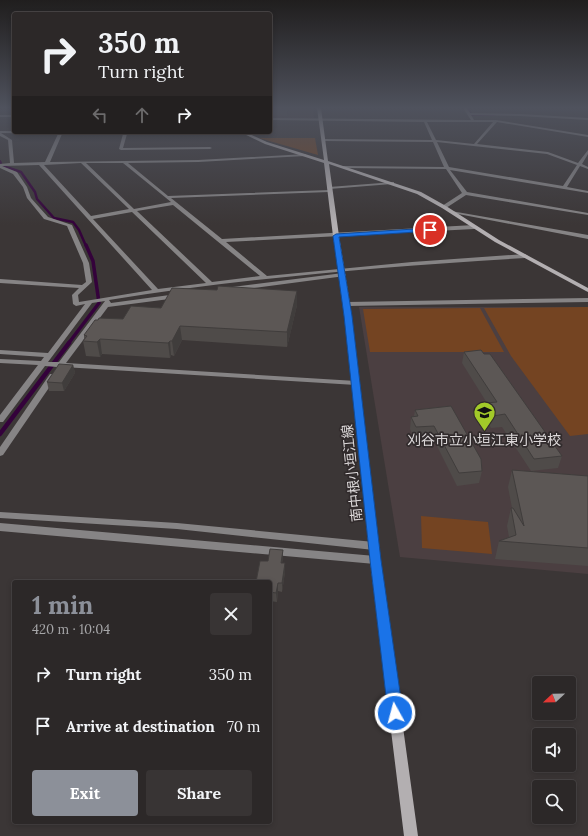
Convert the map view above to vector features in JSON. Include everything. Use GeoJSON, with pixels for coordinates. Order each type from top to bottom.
{"type":"FeatureCollection","features":[{"type":"Feature","properties":{"kind":"main road"},"geometry":{"type":"LineString","coordinates":[[279,147],[419,193],[453,212],[497,241],[588,288]]}},
{"type":"Feature","properties":{"kind":"main road","name":"南中根小垣江線"},"geometry":{"type":"LineString","coordinates":[[325,147],[329,190],[342,272],[356,383],[374,546],[411,836]]}},
{"type":"Feature","properties":{"kind":"street"},"geometry":{"type":"LineString","coordinates":[[11,147],[12,164]]}},
{"type":"Feature","properties":{"kind":"street"},"geometry":{"type":"LineString","coordinates":[[47,163],[54,147]]}},
{"type":"Feature","properties":{"kind":"street"},"geometry":{"type":"LineString","coordinates":[[122,147],[121,149],[210,148],[214,160]]}},
{"type":"Feature","properties":{"kind":"street"},"geometry":{"type":"LineString","coordinates":[[437,147],[447,168],[465,193]]}},
{"type":"Feature","properties":{"kind":"street"},"geometry":{"type":"LineString","coordinates":[[485,147],[548,153],[588,168]]}},
{"type":"Feature","properties":{"kind":"street"},"geometry":{"type":"LineString","coordinates":[[564,188],[588,151]]}},
{"type":"Feature","properties":{"kind":"street"},"geometry":{"type":"LineString","coordinates":[[0,166],[40,163],[214,160],[304,155]]}},
{"type":"Feature","properties":{"kind":"street"},"geometry":{"type":"LineString","coordinates":[[82,162],[211,284]]}},
{"type":"Feature","properties":{"kind":"street"},"geometry":{"type":"LineString","coordinates":[[124,162],[266,277]]}},
{"type":"Feature","properties":{"kind":"street"},"geometry":{"type":"LineString","coordinates":[[40,163],[156,291]]}},
{"type":"Feature","properties":{"kind":"street"},"geometry":{"type":"LineString","coordinates":[[0,166],[15,173],[25,187],[30,198],[46,218],[69,225],[86,263],[89,282],[75,295],[76,304],[108,300],[185,295]]}},
{"type":"Feature","properties":{"kind":"street"},"geometry":{"type":"LineString","coordinates":[[343,167],[447,168],[588,192]]}},
{"type":"Feature","properties":{"kind":"street"},"geometry":{"type":"LineString","coordinates":[[168,198],[329,190],[392,183]]}},
{"type":"Feature","properties":{"kind":"street"},"geometry":{"type":"LineString","coordinates":[[444,207],[465,193],[588,214]]}},
{"type":"Feature","properties":{"kind":"street"},"geometry":{"type":"LineString","coordinates":[[90,218],[175,202]]}},
{"type":"Feature","properties":{"kind":"street"},"geometry":{"type":"LineString","coordinates":[[453,212],[588,237]]}},
{"type":"Feature","properties":{"kind":"street"},"geometry":{"type":"LineString","coordinates":[[222,241],[336,236],[474,227]]}},
{"type":"Feature","properties":{"kind":"street"},"geometry":{"type":"LineString","coordinates":[[224,290],[342,272],[426,262],[525,256]]}},
{"type":"Feature","properties":{"kind":"street"},"geometry":{"type":"LineString","coordinates":[[0,454],[61,364],[108,300],[156,291],[266,277],[342,272]]}},
{"type":"Feature","properties":{"kind":"street"},"geometry":{"type":"LineString","coordinates":[[0,280],[83,287]]}},
{"type":"Feature","properties":{"kind":"street"},"geometry":{"type":"LineString","coordinates":[[346,304],[588,300]]}},
{"type":"Feature","properties":{"kind":"street"},"geometry":{"type":"LineString","coordinates":[[0,420],[48,355],[90,302]]}},
{"type":"Feature","properties":{"kind":"street"},"geometry":{"type":"LineString","coordinates":[[0,352],[48,355]]}},
{"type":"Feature","properties":{"kind":"street"},"geometry":{"type":"LineString","coordinates":[[0,361],[356,383]]}},
{"type":"Feature","properties":{"kind":"street"},"geometry":{"type":"LineString","coordinates":[[0,515],[177,526],[374,546]]}},
{"type":"Feature","properties":{"kind":"street"},"geometry":{"type":"LineString","coordinates":[[0,527],[376,560]]}},
{"type":"Feature","properties":{"kind":"shaded area"},"geometry":{"type":"Polygon","coordinates":[[[290,147],[317,147],[318,155],[290,147]]]}},
{"type":"Feature","properties":{"kind":"shaded area","name":"刈谷市立小垣江東小学校"},"geometry":{"type":"Polygon","coordinates":[[[359,307],[588,307],[588,574],[400,557],[359,307]]]}},
{"type":"Feature","properties":{"kind":"shaded area"},"geometry":{"type":"Polygon","coordinates":[[[588,307],[588,434],[570,436],[511,356],[484,308],[588,307]]]}},
{"type":"Feature","properties":{"kind":"shaded area"},"geometry":{"type":"Polygon","coordinates":[[[480,308],[504,352],[370,352],[363,309],[480,308]]]}},
{"type":"Feature","properties":{"kind":"shaded area"},"geometry":{"type":"Polygon","coordinates":[[[421,516],[488,522],[492,554],[422,548],[421,516]]]}},
{"type":"Feature","properties":{"kind":"building"},"geometry":{"type":"Polygon","coordinates":[[[218,286],[297,291],[287,332],[180,326],[172,341],[168,343],[100,339],[97,342],[83,341],[87,336],[84,335],[95,320],[98,320],[99,318],[123,319],[131,306],[161,308],[172,288],[217,290],[218,286]]]}},
{"type":"Feature","properties":{"kind":"building"},"geometry":{"type":"Polygon","coordinates":[[[481,350],[484,354],[490,354],[562,456],[534,459],[505,414],[493,416],[486,403],[497,402],[464,352],[481,350]]]}},
{"type":"Feature","properties":{"kind":"building"},"geometry":{"type":"Polygon","coordinates":[[[59,364],[73,365],[62,383],[47,382],[59,364]]]}},
{"type":"Feature","properties":{"kind":"building"},"geometry":{"type":"Polygon","coordinates":[[[451,406],[481,459],[482,471],[459,473],[434,426],[416,427],[411,417],[418,416],[415,410],[451,406]]]}},
{"type":"Feature","properties":{"kind":"building"},"geometry":{"type":"Polygon","coordinates":[[[512,470],[588,476],[588,548],[499,541],[516,535],[511,508],[513,508],[524,526],[512,470]]]}},
{"type":"Feature","properties":{"kind":"building"},"geometry":{"type":"Polygon","coordinates":[[[270,549],[283,550],[281,563],[285,563],[282,583],[278,583],[276,593],[272,592],[272,580],[256,580],[260,561],[268,561],[270,549]]]}},
{"type":"Feature","properties":{"kind":"waterway"},"geometry":{"type":"LineString","coordinates":[[4,166],[11,169]]}},
{"type":"Feature","properties":{"kind":"waterway"},"geometry":{"type":"LineString","coordinates":[[9,168],[21,172],[35,192],[37,199],[54,218],[73,222],[79,230],[86,246]]}},
{"type":"Feature","properties":{"kind":"waterway"},"geometry":{"type":"LineString","coordinates":[[68,344],[99,303],[93,261],[86,245]]}},
{"type":"Feature","properties":{"kind":"waterway"},"geometry":{"type":"LineString","coordinates":[[0,434],[69,343]]}},
{"type":"Feature","properties":{"kind":"place","name":"刈谷市立小垣江東小学校"},"geometry":{"type":"Point","coordinates":[484,432]}},
{"type":"Feature","properties":{"kind":"route"},"geometry":{"type":"LineString","coordinates":[[395,713],[348,316],[336,236],[430,230]]}}]}
